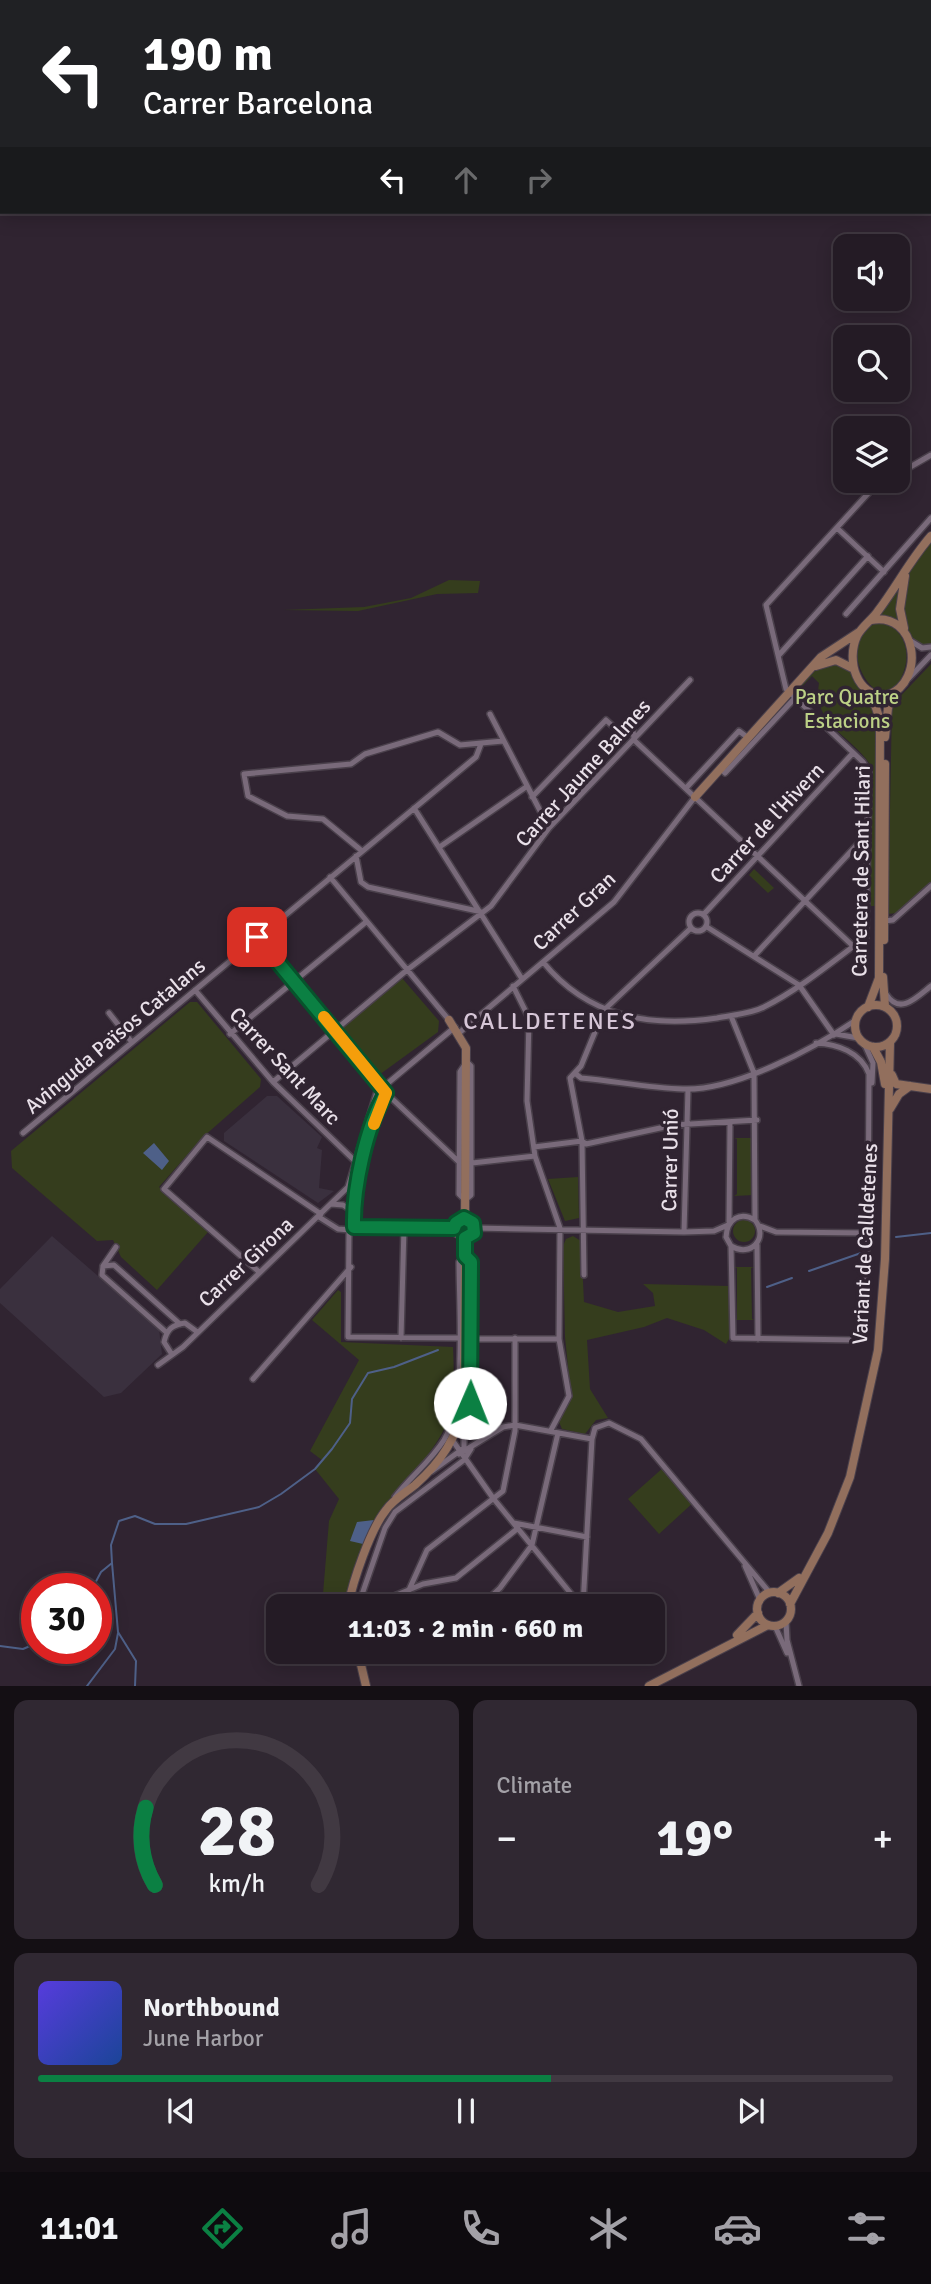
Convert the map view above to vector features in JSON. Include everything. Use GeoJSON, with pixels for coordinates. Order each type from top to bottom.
{"type":"FeatureCollection","features":[{"type":"Feature","properties":{"kind":"street"},"geometry":{"type":"LineString","coordinates":[[910,467],[931,455]]}},
{"type":"Feature","properties":{"kind":"street"},"geometry":{"type":"LineString","coordinates":[[543,962],[570,990],[604,1010],[672,1023],[732,1016],[762,1008],[866,937],[869,772],[853,753],[791,696],[766,605],[869,493]]}},
{"type":"Feature","properties":{"kind":"street"},"geometry":{"type":"LineString","coordinates":[[846,614],[931,518]]}},
{"type":"Feature","properties":{"kind":"street"},"geometry":{"type":"LineString","coordinates":[[837,528],[884,572]]}},
{"type":"Feature","properties":{"kind":"street"},"geometry":{"type":"LineString","coordinates":[[720,768],[726,773],[821,657],[859,632],[871,620],[911,560],[931,536]]}},
{"type":"Feature","properties":{"kind":"street"},"geometry":{"type":"LineString","coordinates":[[779,656],[868,556]]}},
{"type":"Feature","properties":{"kind":"street"},"geometry":{"type":"LineString","coordinates":[[906,680],[910,665],[909,640],[904,628],[901,589],[911,560]]}},
{"type":"Feature","properties":{"kind":"street"},"geometry":{"type":"LineString","coordinates":[[871,620],[889,619],[904,628]]}},
{"type":"Feature","properties":{"kind":"street"},"geometry":{"type":"LineString","coordinates":[[859,632],[853,651],[855,669],[859,681],[871,693],[882,695],[894,692],[931,655]]}},
{"type":"Feature","properties":{"kind":"street"},"geometry":{"type":"LineString","coordinates":[[909,640],[922,648],[931,647]]}},
{"type":"Feature","properties":{"kind":"street"},"geometry":{"type":"LineString","coordinates":[[808,671],[830,660],[841,661],[855,669]]}},
{"type":"Feature","properties":{"kind":"street","name":"Carrer Jaume Balmes"},"geometry":{"type":"LineString","coordinates":[[273,1082],[407,970],[491,906],[549,828],[690,680]]}},
{"type":"Feature","properties":{"kind":"street","name":"Carretera de Sant Hilari"},"geometry":{"type":"LineString","coordinates":[[885,1006],[885,722],[894,692]]}},
{"type":"Feature","properties":{"kind":"street","name":"Carretera de Sant Hilari"},"geometry":{"type":"LineString","coordinates":[[868,1007],[875,994],[879,967],[880,720],[871,693]]}},
{"type":"Feature","properties":{"kind":"street"},"geometry":{"type":"LineString","coordinates":[[695,797],[747,737],[791,696]]}},
{"type":"Feature","properties":{"kind":"street"},"geometry":{"type":"LineString","coordinates":[[490,715],[549,828]]}},
{"type":"Feature","properties":{"kind":"street"},"geometry":{"type":"LineString","coordinates":[[531,797],[606,720],[618,729],[628,725],[622,736],[633,730],[634,740],[853,946]]}},
{"type":"Feature","properties":{"kind":"street"},"geometry":{"type":"LineString","coordinates":[[687,787],[739,731],[747,737]]}},
{"type":"Feature","properties":{"kind":"street"},"geometry":{"type":"LineString","coordinates":[[362,851],[323,819],[287,816],[248,796],[244,774],[351,764],[365,754],[438,732],[460,745],[502,741]]}},
{"type":"Feature","properties":{"kind":"street","name":"Avinguda Països Catalans"},"geometry":{"type":"LineString","coordinates":[[23,1133],[476,757],[481,744]]}},
{"type":"Feature","properties":{"kind":"street","name":"Carrer de l'Hivern"},"geometry":{"type":"LineString","coordinates":[[704,914],[853,753]]}},
{"type":"Feature","properties":{"kind":"street"},"geometry":{"type":"LineString","coordinates":[[440,846],[526,787]]}},
{"type":"Feature","properties":{"kind":"street","name":"Carrer Gran"},"geometry":{"type":"LineString","coordinates":[[382,1089],[441,1041],[454,1027],[522,979],[614,902],[695,797]]}},
{"type":"Feature","properties":{"kind":"street"},"geometry":{"type":"LineString","coordinates":[[414,808],[522,979]]}},
{"type":"Feature","properties":{"kind":"street"},"geometry":{"type":"LineString","coordinates":[[755,955],[867,834]]}},
{"type":"Feature","properties":{"kind":"street"},"geometry":{"type":"LineString","coordinates":[[356,856],[361,882],[368,887],[482,912]]}},
{"type":"Feature","properties":{"kind":"street"},"geometry":{"type":"LineString","coordinates":[[330,877],[454,1027],[466,1048],[464,1218]]}},
{"type":"Feature","properties":{"kind":"street"},"geometry":{"type":"LineString","coordinates":[[884,921],[893,919],[931,886]]}},
{"type":"Feature","properties":{"kind":"street"},"geometry":{"type":"LineString","coordinates":[[693,914],[704,914],[706,927],[697,932],[691,928],[689,919],[693,914]]}},
{"type":"Feature","properties":{"kind":"street"},"geometry":{"type":"LineString","coordinates":[[230,1034],[366,922]]}},
{"type":"Feature","properties":{"kind":"street"},"geometry":{"type":"LineString","coordinates":[[573,1076],[688,1089],[732,1083],[835,1034],[856,1020],[868,1007],[885,1006],[891,1010],[898,1023],[890,1043],[873,1047],[861,1040],[835,1034],[799,985],[755,955],[706,927]]}},
{"type":"Feature","properties":{"kind":"street"},"geometry":{"type":"LineString","coordinates":[[584,1275],[582,1141],[573,1076],[604,1010],[691,928]]}},
{"type":"Feature","properties":{"kind":"street"},"geometry":{"type":"LineString","coordinates":[[257,937],[382,1089],[459,1162]]}},
{"type":"Feature","properties":{"kind":"street"},"geometry":{"type":"LineString","coordinates":[[883,971],[885,992],[894,1003],[909,1004],[931,986]]}},
{"type":"Feature","properties":{"kind":"street"},"geometry":{"type":"LineString","coordinates":[[494,1594],[532,1545],[538,1527],[554,1432],[569,1396],[559,1339],[559,1228],[535,1156],[527,1101],[529,1018],[513,986]]}},
{"type":"Feature","properties":{"kind":"street","name":"Carrer Sant Marc"},"geometry":{"type":"LineString","coordinates":[[195,990],[273,1082],[356,1162]]}},
{"type":"Feature","properties":{"kind":"street"},"geometry":{"type":"LineString","coordinates":[[109,1013],[131,1041]]}},
{"type":"Feature","properties":{"kind":"street"},"geometry":{"type":"LineString","coordinates":[[732,1016],[754,1073],[757,1120],[755,1220]]}},
{"type":"Feature","properties":{"kind":"street"},"geometry":{"type":"LineString","coordinates":[[856,1020],[861,1040],[874,1069],[870,1090]]}},
{"type":"Feature","properties":{"kind":"street"},"geometry":{"type":"LineString","coordinates":[[715,1231],[726,1237],[732,1246],[733,1338],[855,1340],[861,1333],[868,1233],[869,1074],[855,1054],[830,1044],[816,1043]]}},
{"type":"Feature","properties":{"kind":"street","name":"Variant de Calldetenes"},"geometry":{"type":"LineString","coordinates":[[790,1604],[828,1533],[850,1477],[878,1350],[885,1259],[890,1043]]}},
{"type":"Feature","properties":{"kind":"street","name":"Variant de Calldetenes"},"geometry":{"type":"LineString","coordinates":[[873,1047],[883,1069],[888,1119]]}},
{"type":"Feature","properties":{"kind":"street"},"geometry":{"type":"LineString","coordinates":[[890,1061],[893,1080],[930,1089]]}},
{"type":"Feature","properties":{"kind":"street"},"geometry":{"type":"LineString","coordinates":[[465,1200],[459,1194],[459,1162],[460,1072],[466,1063]]}},
{"type":"Feature","properties":{"kind":"street"},"geometry":{"type":"LineString","coordinates":[[465,1200],[471,1195],[472,1163],[471,1066],[466,1063]]}},
{"type":"Feature","properties":{"kind":"street"},"geometry":{"type":"LineString","coordinates":[[888,1119],[899,1094],[910,1086]]}},
{"type":"Feature","properties":{"kind":"street"},"geometry":{"type":"LineString","coordinates":[[382,1089],[354,1194],[348,1337],[458,1338]]}},
{"type":"Feature","properties":{"kind":"street","name":"Carrer Girona"},"geometry":{"type":"LineString","coordinates":[[159,1365],[171,1353],[183,1347],[196,1331],[348,1186],[382,1089]]}},
{"type":"Feature","properties":{"kind":"street","name":"Carrer Unió"},"geometry":{"type":"LineString","coordinates":[[684,1232],[688,1089]]}},
{"type":"Feature","properties":{"kind":"street"},"geometry":{"type":"LineString","coordinates":[[534,1147],[582,1141],[586,1144],[674,1125],[757,1120]]}},
{"type":"Feature","properties":{"kind":"street"},"geometry":{"type":"LineString","coordinates":[[726,1237],[729,1224],[730,1122]]}},
{"type":"Feature","properties":{"kind":"street"},"geometry":{"type":"LineString","coordinates":[[258,1271],[164,1189],[208,1137],[338,1229],[454,1228]]}},
{"type":"Feature","properties":{"kind":"street"},"geometry":{"type":"LineString","coordinates":[[472,1163],[535,1156]]}},
{"type":"Feature","properties":{"kind":"street"},"geometry":{"type":"LineString","coordinates":[[331,1204],[342,1205],[354,1212]]}},
{"type":"Feature","properties":{"kind":"street"},"geometry":{"type":"LineString","coordinates":[[475,1228],[715,1231],[745,1216],[776,1232],[868,1233]]}},
{"type":"Feature","properties":{"kind":"street"},"geometry":{"type":"LineString","coordinates":[[464,1218],[473,1223],[475,1228]]}},
{"type":"Feature","properties":{"kind":"street"},"geometry":{"type":"LineString","coordinates":[[454,1228],[456,1223],[464,1218]]}},
{"type":"Feature","properties":{"kind":"street"},"geometry":{"type":"LineString","coordinates":[[758,1339],[760,1226]]}},
{"type":"Feature","properties":{"kind":"street"},"geometry":{"type":"LineString","coordinates":[[401,1338],[404,1227]]}},
{"type":"Feature","properties":{"kind":"street"},"geometry":{"type":"LineString","coordinates":[[454,1228],[456,1233],[465,1238],[470,1237],[475,1228]]}},
{"type":"Feature","properties":{"kind":"street"},"geometry":{"type":"LineString","coordinates":[[732,1246],[747,1251],[776,1232]]}},
{"type":"Feature","properties":{"kind":"street"},"geometry":{"type":"LineString","coordinates":[[465,1238],[465,1439],[471,1448]]}},
{"type":"Feature","properties":{"kind":"street"},"geometry":{"type":"LineString","coordinates":[[116,1247],[103,1266],[102,1275],[166,1332]]}},
{"type":"Feature","properties":{"kind":"street"},"geometry":{"type":"LineString","coordinates":[[352,1594],[375,1527],[402,1488],[423,1469],[446,1437],[457,1403],[459,1262],[465,1256]]}},
{"type":"Feature","properties":{"kind":"street"},"geometry":{"type":"LineString","coordinates":[[459,1454],[469,1426],[471,1262],[465,1256]]}},
{"type":"Feature","properties":{"kind":"street"},"geometry":{"type":"LineString","coordinates":[[103,1266],[114,1265],[180,1324]]}},
{"type":"Feature","properties":{"kind":"street"},"geometry":{"type":"LineString","coordinates":[[253,1379],[351,1267]]}},
{"type":"Feature","properties":{"kind":"street"},"geometry":{"type":"LineString","coordinates":[[171,1353],[164,1342],[166,1332],[185,1323],[196,1331]]}},
{"type":"Feature","properties":{"kind":"street"},"geometry":{"type":"LineString","coordinates":[[408,1592],[427,1550],[503,1491],[515,1425],[515,1338]]}},
{"type":"Feature","properties":{"kind":"street"},"geometry":{"type":"LineString","coordinates":[[471,1339],[559,1339]]}},
{"type":"Feature","properties":{"kind":"street"},"geometry":{"type":"LineString","coordinates":[[429,1473],[453,1441],[464,1402]]}},
{"type":"Feature","properties":{"kind":"street"},"geometry":{"type":"LineString","coordinates":[[583,1594],[592,1439],[595,1427],[609,1423],[641,1439],[774,1593],[786,1597],[791,1612],[786,1621],[787,1640],[799,1684]]}},
{"type":"Feature","properties":{"kind":"street"},"geometry":{"type":"LineString","coordinates":[[387,1508],[429,1473],[503,1427],[515,1425],[592,1439]]}},
{"type":"Feature","properties":{"kind":"street"},"geometry":{"type":"LineString","coordinates":[[453,1441],[465,1439]]}},
{"type":"Feature","properties":{"kind":"street"},"geometry":{"type":"LineString","coordinates":[[453,1441],[459,1454],[493,1498],[572,1594]]}},
{"type":"Feature","properties":{"kind":"street"},"geometry":{"type":"LineString","coordinates":[[362,1594],[385,1528],[396,1511],[464,1460],[471,1448]]}},
{"type":"Feature","properties":{"kind":"street"},"geometry":{"type":"LineString","coordinates":[[403,1594],[423,1584],[456,1578],[516,1526],[538,1527],[587,1537]]}},
{"type":"Feature","properties":{"kind":"street"},"geometry":{"type":"LineString","coordinates":[[717,1526],[741,1560],[760,1600],[758,1613],[727,1644]]}},
{"type":"Feature","properties":{"kind":"street","name":"Variant de Calldetenes"},"geometry":{"type":"LineString","coordinates":[[774,1593],[809,1569]]}},
{"type":"Feature","properties":{"kind":"street"},"geometry":{"type":"LineString","coordinates":[[760,1600],[774,1593]]}},
{"type":"Feature","properties":{"kind":"street"},"geometry":{"type":"LineString","coordinates":[[758,1613],[771,1626],[799,1684]]}},
{"type":"Feature","properties":{"kind":"street"},"geometry":{"type":"LineString","coordinates":[[649,1685],[727,1644],[786,1621]]}},
{"type":"Feature","properties":{"kind":"street"},"geometry":{"type":"LineString","coordinates":[[362,1664],[366,1685]]}},
{"type":"Feature","properties":{"kind":"shaded area"},"geometry":{"type":"Polygon","coordinates":[[[267,1096],[277,1096],[322,1137],[317,1148],[322,1150],[319,1188],[334,1191],[318,1203],[224,1141],[224,1133],[267,1096]]]}},
{"type":"Feature","properties":{"kind":"shaded area"},"geometry":{"type":"Polygon","coordinates":[[[52,1236],[159,1329],[162,1354],[121,1393],[104,1397],[0,1303],[0,1289],[52,1236]]]}},
{"type":"Feature","properties":{"kind":"green space"},"geometry":{"type":"Polygon","coordinates":[[[931,541],[931,647],[921,646],[908,635],[900,616],[899,597],[906,575],[931,541]]]}},
{"type":"Feature","properties":{"kind":"green space"},"geometry":{"type":"Polygon","coordinates":[[[449,580],[480,581],[478,593],[437,594],[358,611],[283,610],[364,607],[411,598],[449,580]]]}},
{"type":"Feature","properties":{"kind":"green space"},"geometry":{"type":"Polygon","coordinates":[[[898,591],[898,619],[881,615],[880,614],[898,591]]]}},
{"type":"Feature","properties":{"kind":"green space"},"geometry":{"type":"Polygon","coordinates":[[[883,622],[901,637],[906,659],[902,676],[892,690],[881,691],[870,685],[857,657],[858,641],[866,629],[883,622]]]}},
{"type":"Feature","properties":{"kind":"green space","name":"Parc Quatre Estacions"},"geometry":{"type":"Polygon","coordinates":[[[835,662],[851,671],[877,715],[877,906],[871,906],[871,766],[827,720],[818,698],[819,683],[812,676],[796,693],[794,691],[820,666],[835,662]]]}},
{"type":"Feature","properties":{"kind":"green space"},"geometry":{"type":"Polygon","coordinates":[[[931,664],[931,882],[897,913],[888,914],[892,705],[931,664]]]}},
{"type":"Feature","properties":{"kind":"green space"},"geometry":{"type":"Polygon","coordinates":[[[754,869],[774,888],[768,893],[749,875],[754,869]]]}},
{"type":"Feature","properties":{"kind":"green space"},"geometry":{"type":"Polygon","coordinates":[[[402,978],[439,1021],[438,1032],[379,1075],[339,1031],[402,978]]]}},
{"type":"Feature","properties":{"kind":"green space"},"geometry":{"type":"Polygon","coordinates":[[[190,1002],[197,1002],[261,1079],[260,1087],[203,1137],[159,1187],[208,1232],[157,1290],[121,1257],[113,1240],[97,1241],[12,1168],[11,1151],[190,1002]]]}},
{"type":"Feature","properties":{"kind":"green space"},"geometry":{"type":"Polygon","coordinates":[[[734,1138],[754,1138],[754,1195],[734,1196],[737,1194],[737,1139],[734,1138]]]}},
{"type":"Feature","properties":{"kind":"green space"},"geometry":{"type":"Polygon","coordinates":[[[578,1177],[579,1218],[565,1221],[548,1179],[578,1177]]]}},
{"type":"Feature","properties":{"kind":"green space"},"geometry":{"type":"Polygon","coordinates":[[[744,1220],[752,1223],[755,1231],[752,1239],[744,1242],[736,1239],[733,1231],[736,1223],[744,1220]]]}},
{"type":"Feature","properties":{"kind":"green space"},"geometry":{"type":"Polygon","coordinates":[[[573,1236],[581,1241],[584,1302],[618,1312],[655,1306],[653,1293],[643,1284],[729,1286],[729,1339],[726,1344],[704,1330],[667,1318],[644,1327],[587,1340],[590,1389],[608,1418],[596,1420],[585,1434],[562,1429],[559,1422],[571,1396],[565,1337],[563,1246],[566,1239],[573,1236]]]}},
{"type":"Feature","properties":{"kind":"green space"},"geometry":{"type":"Polygon","coordinates":[[[734,1267],[754,1267],[751,1268],[754,1320],[734,1320],[737,1319],[737,1268],[734,1267]]]}},
{"type":"Feature","properties":{"kind":"green space"},"geometry":{"type":"Polygon","coordinates":[[[338,1290],[341,1292],[341,1342],[453,1347],[454,1382],[449,1417],[437,1442],[394,1498],[372,1534],[352,1594],[323,1594],[329,1521],[339,1499],[315,1469],[322,1460],[310,1451],[359,1360],[312,1320],[338,1290]]]}},
{"type":"Feature","properties":{"kind":"green space"},"geometry":{"type":"Polygon","coordinates":[[[664,1467],[695,1501],[659,1534],[628,1499],[664,1467]]]}},
{"type":"Feature","properties":{"kind":"water"},"geometry":{"type":"Polygon","coordinates":[[[154,1143],[169,1161],[162,1170],[143,1153],[154,1143]]]}},
{"type":"Feature","properties":{"kind":"water"},"geometry":{"type":"Polygon","coordinates":[[[374,1520],[363,1544],[350,1541],[357,1522],[374,1520]]]}},
{"type":"Feature","properties":{"kind":"waterway"},"geometry":{"type":"LineString","coordinates":[[896,1237],[931,1233]]}},
{"type":"Feature","properties":{"kind":"waterway"},"geometry":{"type":"LineString","coordinates":[[809,1271],[861,1253]]}},
{"type":"Feature","properties":{"kind":"waterway"},"geometry":{"type":"LineString","coordinates":[[767,1287],[792,1278]]}},
{"type":"Feature","properties":{"kind":"waterway"},"geometry":{"type":"LineString","coordinates":[[100,1573],[112,1563],[111,1545],[119,1521],[135,1516],[155,1524],[186,1524],[259,1507],[281,1494],[315,1469],[332,1449],[350,1423],[352,1399],[368,1373],[394,1367],[438,1350]]}},
{"type":"Feature","properties":{"kind":"waterway"},"geometry":{"type":"LineString","coordinates":[[112,1563],[118,1632],[136,1661],[135,1686]]}},
{"type":"Feature","properties":{"kind":"waterway"},"geometry":{"type":"LineString","coordinates":[[87,1686],[115,1649],[118,1633]]}},
{"type":"Feature","properties":{"kind":"waterway"},"geometry":{"type":"LineString","coordinates":[[0,1646],[21,1649]]}},
{"type":"Feature","properties":{"kind":"slow traffic"},"geometry":{"type":"LineString","coordinates":[[324,1017],[386,1093],[374,1124]]}},
{"type":"Feature","properties":{"kind":"district","name":"CALLDETENES"},"geometry":{"type":"Point","coordinates":[550,1021]}},
{"type":"Feature","properties":{"kind":"route"},"geometry":{"type":"LineString","coordinates":[[257,937],[386,1093],[378,1109],[354,1194],[354,1227],[454,1228],[459,1219],[464,1218],[473,1223],[474,1233],[465,1238],[465,1256],[471,1262],[470,1403]]}}]}
